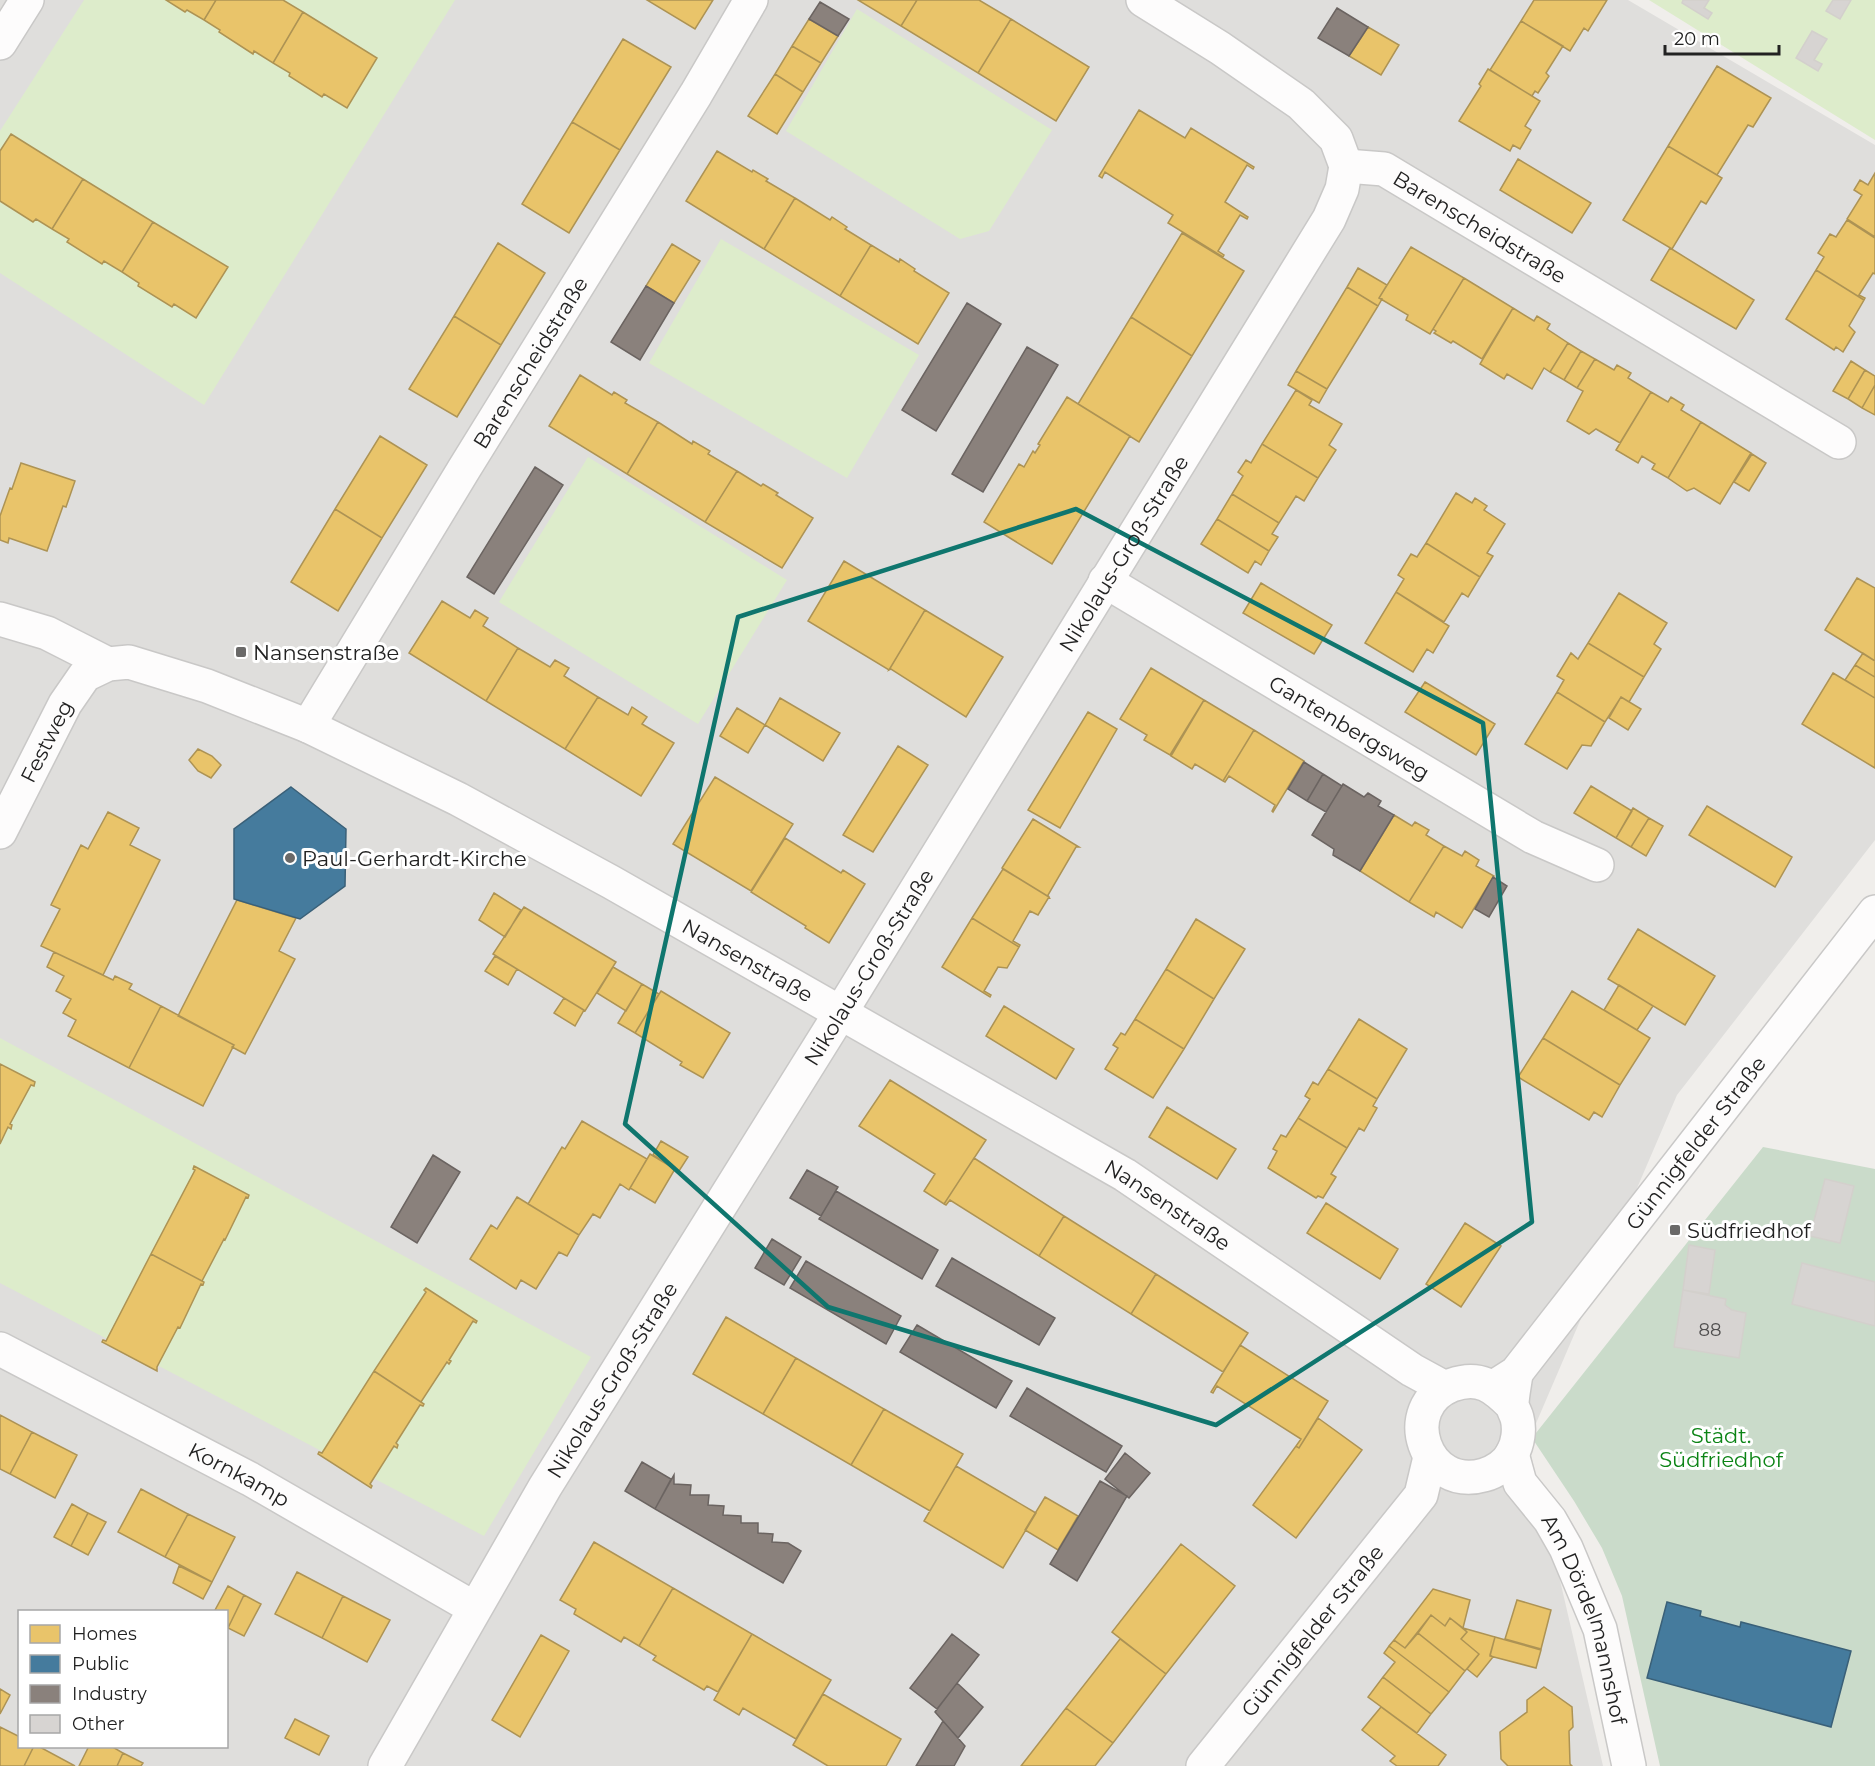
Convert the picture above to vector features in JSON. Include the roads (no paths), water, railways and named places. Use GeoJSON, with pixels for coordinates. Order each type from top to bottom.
{"type":"FeatureCollection","features":[{"type":"Feature","properties":{"kind":"street"},"geometry":{"type":"LineString","coordinates":[[0,43],[27,0]]}},
{"type":"Feature","properties":{"kind":"street","name":"Barenscheidstraße"},"geometry":{"type":"LineString","coordinates":[[308,726],[690,105],[752,0]]}},
{"type":"Feature","properties":{"kind":"street"},"geometry":{"type":"LineString","coordinates":[[1143,0],[1220,48],[1300,104],[1336,139],[1346,166]]}},
{"type":"Feature","properties":{"kind":"street","name":"Barenscheidstraße"},"geometry":{"type":"LineString","coordinates":[[1346,166],[1384,168],[1839,442]]}},
{"type":"Feature","properties":{"kind":"street","name":"Nikolaus-Groß-Straße"},"geometry":{"type":"LineString","coordinates":[[385,1766],[474,1608],[587,1418],[841,1012],[1329,219],[1342,189],[1346,166]]}},
{"type":"Feature","properties":{"kind":"street","name":"Gantenbergsweg"},"geometry":{"type":"LineString","coordinates":[[1105,581],[1533,837],[1597,865]]}},
{"type":"Feature","properties":{"kind":"street"},"geometry":{"type":"LineString","coordinates":[[0,619],[47,633],[108,664]]}},
{"type":"Feature","properties":{"kind":"street","name":"Nansenstraße"},"geometry":{"type":"LineString","coordinates":[[108,664],[129,662],[207,686],[308,726],[468,805],[611,882],[1125,1174],[1412,1370],[1436,1398]]}},
{"type":"Feature","properties":{"kind":"street","name":"Festweg"},"geometry":{"type":"LineString","coordinates":[[0,832],[65,704],[85,675],[108,664]]}},
{"type":"Feature","properties":{"kind":"street","name":"Günnigfelder Straße"},"geometry":{"type":"LineString","coordinates":[[1507,1388],[1875,912]]}},
{"type":"Feature","properties":{"kind":"street","name":"Kornkamp"},"geometry":{"type":"LineString","coordinates":[[0,1349],[250,1479],[474,1608]]}},
{"type":"Feature","properties":{"kind":"street"},"geometry":{"type":"LineString","coordinates":[[1436,1398],[1461,1382],[1478,1381],[1507,1388],[1518,1421],[1518,1437],[1508,1470]]}},
{"type":"Feature","properties":{"kind":"street","name":"Günnigfelder Straße"},"geometry":{"type":"LineString","coordinates":[[1421,1495],[1430,1457],[1423,1441],[1422,1425],[1436,1398]]}},
{"type":"Feature","properties":{"kind":"street"},"geometry":{"type":"LineString","coordinates":[[1430,1457],[1442,1469],[1458,1476]]}},
{"type":"Feature","properties":{"kind":"street","name":"Günnigfelder Straße"},"geometry":{"type":"LineString","coordinates":[[1203,1766],[1421,1495],[1458,1476],[1475,1477],[1508,1470]]}},
{"type":"Feature","properties":{"kind":"street","name":"Am Dördelmannshof"},"geometry":{"type":"LineString","coordinates":[[1508,1470],[1550,1520],[1566,1548],[1600,1629],[1629,1766]]}},
{"type":"Feature","properties":{"kind":"place","name":"Nansenstraße"},"geometry":{"type":"Point","coordinates":[241,652]}},
{"type":"Feature","properties":{"kind":"place","name":"Paul-Gerhardt-Kirche"},"geometry":{"type":"Point","coordinates":[290,858]}},
{"type":"Feature","properties":{"kind":"place","name":"Südfriedhof"},"geometry":{"type":"Point","coordinates":[1675,1230]}},
{"type":"Feature","properties":{"kind":"park label","name":"Städt. Südfriedhof"},"geometry":{"type":"Point","coordinates":[1721,1447]}}]}
